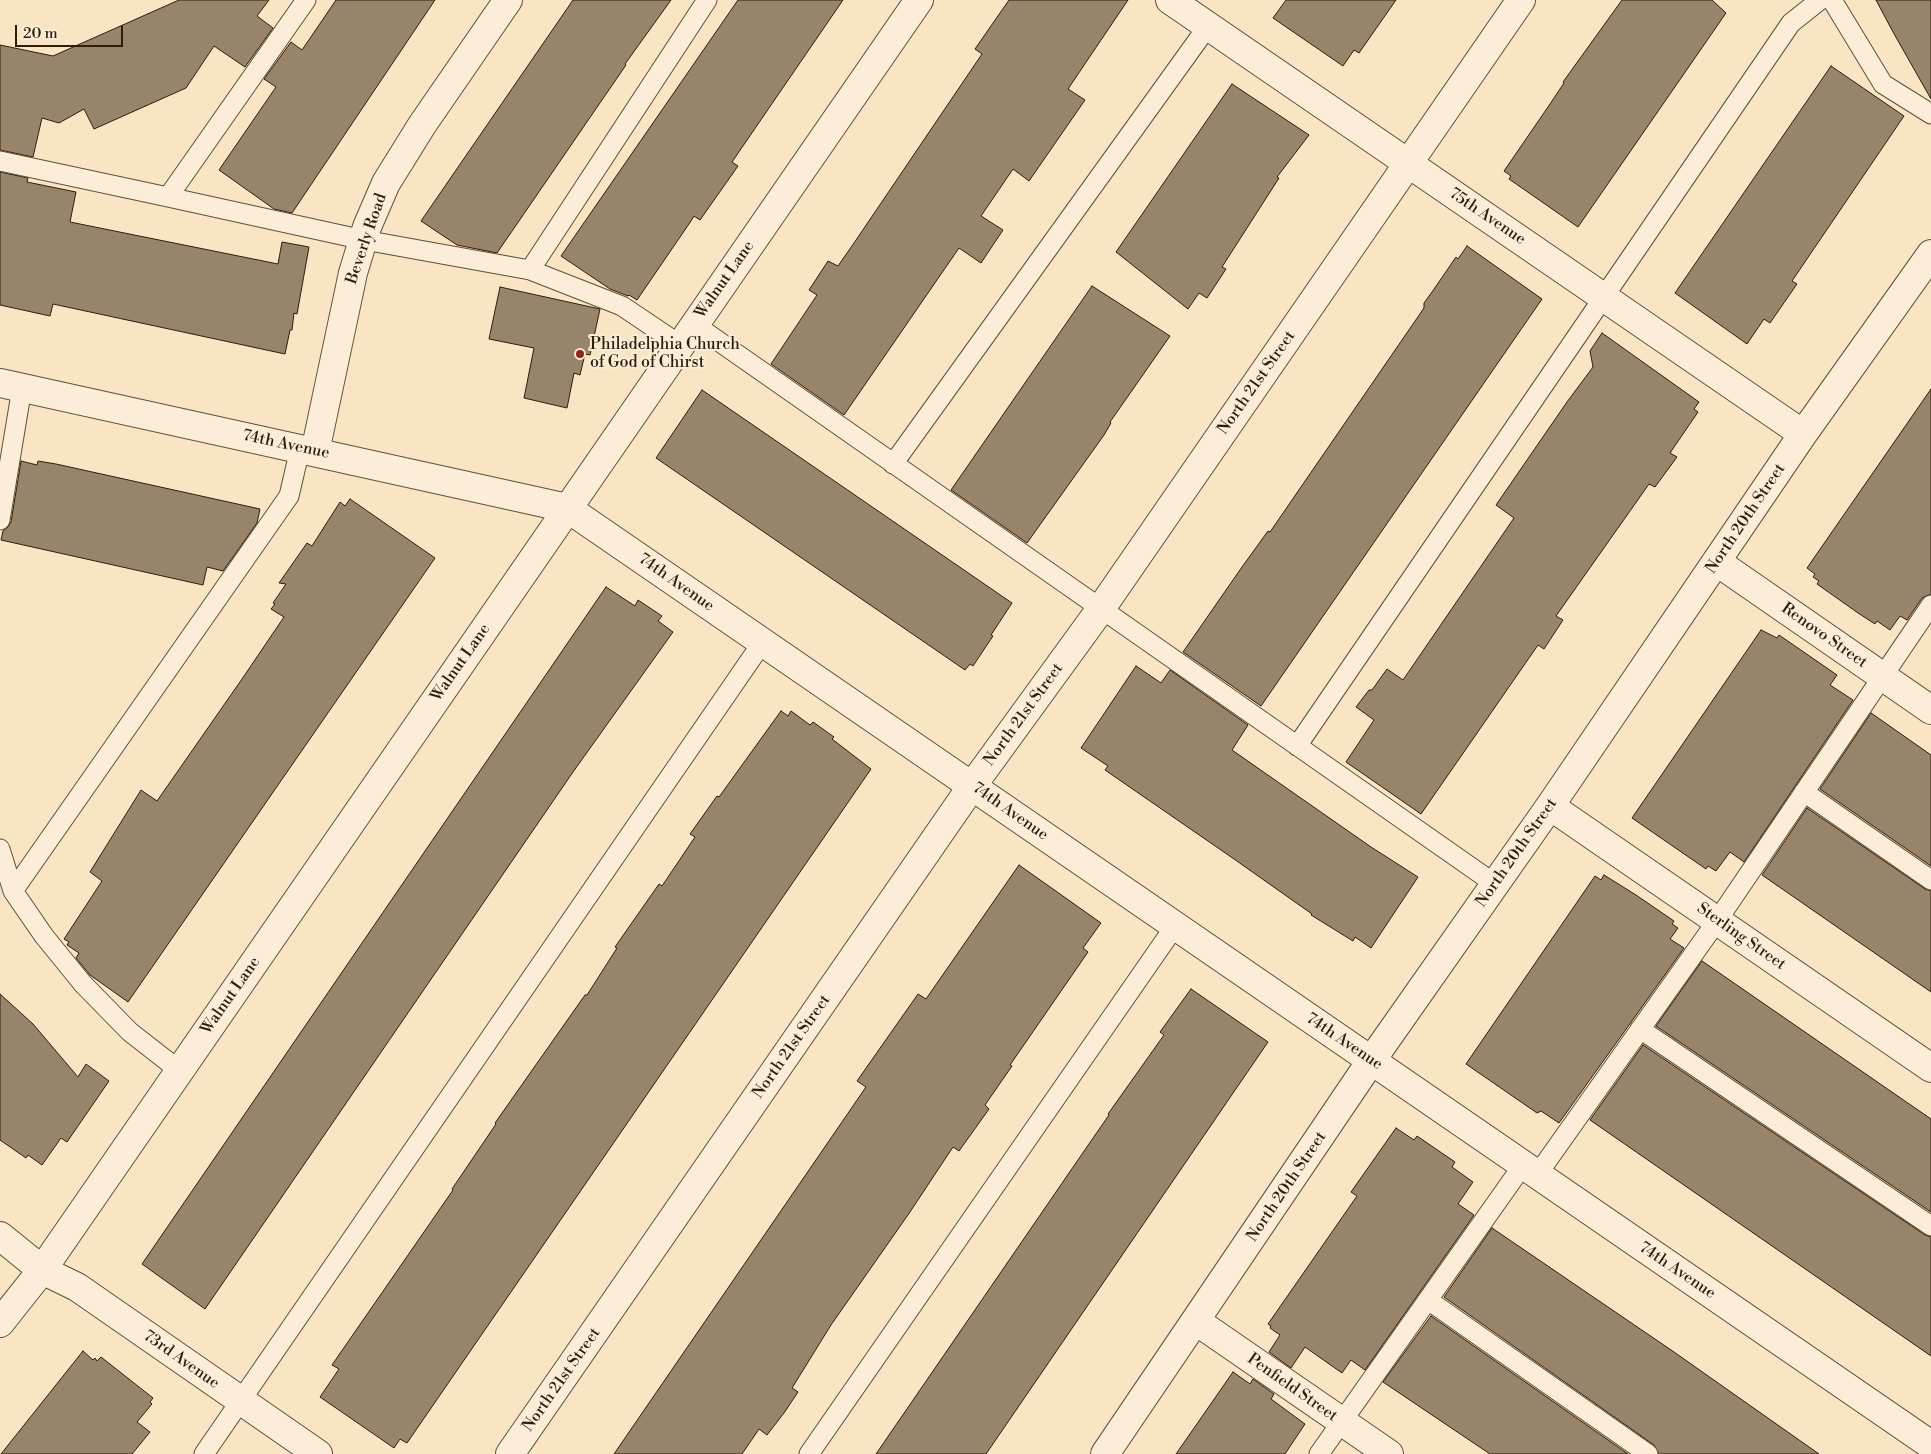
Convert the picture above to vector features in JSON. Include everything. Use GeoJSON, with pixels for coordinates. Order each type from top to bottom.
{"type":"FeatureCollection","features":[{"type":"Feature","properties":{"kind":"street","name":"Beverly Road"},"geometry":{"type":"LineString","coordinates":[[308,450],[353,273],[386,183],[422,124],[508,0]]}},
{"type":"Feature","properties":{"kind":"street","name":"Walnut Lane"},"geometry":{"type":"LineString","coordinates":[[0,1323],[42,1270],[919,0]]}},
{"type":"Feature","properties":{"kind":"street","name":"North 21st Street"},"geometry":{"type":"LineString","coordinates":[[510,1454],[972,786],[1100,610],[1521,0]]}},
{"type":"Feature","properties":{"kind":"street","name":"75th Avenue"},"geometry":{"type":"LineString","coordinates":[[1191,9],[1408,163],[1804,434]]}},
{"type":"Feature","properties":{"kind":"street","name":"North 20th Street"},"geometry":{"type":"LineString","coordinates":[[1105,1454],[1371,1061],[1550,806],[1804,434],[1931,254]]}},
{"type":"Feature","properties":{"kind":"street","name":"74th Avenue"},"geometry":{"type":"LineString","coordinates":[[11,386],[567,508],[1931,1445]]}},
{"type":"Feature","properties":{"kind":"street","name":"Renovo Street"},"geometry":{"type":"LineString","coordinates":[[1717,562],[1931,710]]}},
{"type":"Feature","properties":{"kind":"street","name":"Sterling Street"},"geometry":{"type":"LineString","coordinates":[[1550,806],[1931,1068]]}},
{"type":"Feature","properties":{"kind":"street","name":"73rd Avenue"},"geometry":{"type":"LineString","coordinates":[[0,1236],[42,1270],[77,1288],[318,1454]]}},
{"type":"Feature","properties":{"kind":"street","name":"Penfield Street"},"geometry":{"type":"LineString","coordinates":[[1196,1321],[1389,1454]]}},
{"type":"Feature","properties":{"kind":"lane"},"geometry":{"type":"LineString","coordinates":[[168,197],[306,0]]}},
{"type":"Feature","properties":{"kind":"lane"},"geometry":{"type":"LineString","coordinates":[[530,270],[706,0]]}},
{"type":"Feature","properties":{"kind":"lane"},"geometry":{"type":"LineString","coordinates":[[1297,746],[1791,23],[1820,0]]}},
{"type":"Feature","properties":{"kind":"lane"},"geometry":{"type":"LineString","coordinates":[[1832,0],[1883,84],[1931,114]]}},
{"type":"Feature","properties":{"kind":"lane"},"geometry":{"type":"LineString","coordinates":[[894,464],[1191,9]]}},
{"type":"Feature","properties":{"kind":"lane"},"geometry":{"type":"LineString","coordinates":[[0,161],[364,240],[530,270],[622,306],[687,335],[894,464],[1100,610],[1495,884]]}},
{"type":"Feature","properties":{"kind":"lane"},"geometry":{"type":"LineString","coordinates":[[0,520],[11,386]]}},
{"type":"Feature","properties":{"kind":"lane"},"geometry":{"type":"LineString","coordinates":[[13,891],[289,496],[308,450]]}},
{"type":"Feature","properties":{"kind":"lane"},"geometry":{"type":"LineString","coordinates":[[1319,1454],[1428,1300],[1640,1028],[1717,921],[1931,605]]}},
{"type":"Feature","properties":{"kind":"lane"},"geometry":{"type":"LineString","coordinates":[[204,1454],[762,643]]}},
{"type":"Feature","properties":{"kind":"lane"},"geometry":{"type":"LineString","coordinates":[[1804,792],[1931,880]]}},
{"type":"Feature","properties":{"kind":"lane"},"geometry":{"type":"LineString","coordinates":[[0,848],[13,891],[44,936],[83,984],[130,1032],[180,1071]]}},
{"type":"Feature","properties":{"kind":"lane"},"geometry":{"type":"LineString","coordinates":[[809,1454],[1175,926]]}},
{"type":"Feature","properties":{"kind":"lane"},"geometry":{"type":"LineString","coordinates":[[1640,1028],[1931,1226]]}},
{"type":"Feature","properties":{"kind":"lane"},"geometry":{"type":"LineString","coordinates":[[1428,1300],[1648,1454]]}},
{"type":"Feature","properties":{"kind":"building"},"geometry":{"type":"Polygon","coordinates":[[[179,0],[269,0],[257,16],[273,28],[245,67],[214,46],[186,88],[94,129],[84,109],[59,123],[42,118],[33,157],[0,150],[0,45],[53,56],[179,0]]]}},
{"type":"Feature","properties":{"kind":"building"},"geometry":{"type":"Polygon","coordinates":[[[336,0],[435,0],[292,213],[274,209],[219,170],[276,87],[264,79],[291,42],[302,50],[336,0]]]}},
{"type":"Feature","properties":{"kind":"building"},"geometry":{"type":"Polygon","coordinates":[[[573,0],[671,0],[625,64],[497,253],[457,245],[421,221],[573,0]]]}},
{"type":"Feature","properties":{"kind":"building"},"geometry":{"type":"Polygon","coordinates":[[[738,0],[843,0],[732,162],[738,166],[700,220],[694,216],[637,300],[629,295],[610,289],[561,256],[738,0]]]}},
{"type":"Feature","properties":{"kind":"building"},"geometry":{"type":"Polygon","coordinates":[[[1009,0],[1128,0],[1068,89],[1085,100],[1029,181],[1013,169],[981,216],[1003,230],[981,263],[959,248],[844,415],[771,364],[817,295],[809,290],[828,261],[838,266],[854,243],[982,54],[975,49],[1009,0]]]}},
{"type":"Feature","properties":{"kind":"building"},"geometry":{"type":"Polygon","coordinates":[[[1286,0],[1396,0],[1359,53],[1354,50],[1343,66],[1273,18],[1286,0]]]}},
{"type":"Feature","properties":{"kind":"building"},"geometry":{"type":"Polygon","coordinates":[[[1622,0],[1712,0],[1726,13],[1578,227],[1509,179],[1511,176],[1504,171],[1563,82],[1622,0]]]}},
{"type":"Feature","properties":{"kind":"building"},"geometry":{"type":"Polygon","coordinates":[[[1876,0],[1931,0],[1931,99],[1893,32],[1876,0]]]}},
{"type":"Feature","properties":{"kind":"building"},"geometry":{"type":"Polygon","coordinates":[[[1831,66],[1904,116],[1792,281],[1797,284],[1770,323],[1764,319],[1747,344],[1675,293],[1831,66]]]}},
{"type":"Feature","properties":{"kind":"building"},"geometry":{"type":"Polygon","coordinates":[[[1232,84],[1309,135],[1277,177],[1279,178],[1222,267],[1226,269],[1207,298],[1199,293],[1188,309],[1116,252],[1232,84]]]}},
{"type":"Feature","properties":{"kind":"building"},"geometry":{"type":"Polygon","coordinates":[[[0,172],[28,178],[27,182],[76,192],[70,222],[278,264],[282,242],[309,247],[297,314],[294,313],[292,330],[290,330],[285,354],[53,304],[50,316],[0,305],[0,172]]]}},
{"type":"Feature","properties":{"kind":"building"},"geometry":{"type":"Polygon","coordinates":[[[1467,246],[1542,299],[1261,706],[1183,652],[1268,531],[1270,532],[1424,308],[1424,303],[1456,257],[1458,259],[1467,246]]]}},
{"type":"Feature","properties":{"kind":"building"},"geometry":{"type":"Polygon","coordinates":[[[1092,286],[1170,336],[1110,422],[1104,435],[1027,543],[951,490],[1092,286]]]}},
{"type":"Feature","properties":{"kind":"building"},"geometry":{"type":"Polygon","coordinates":[[[500,287],[600,309],[590,355],[585,354],[580,375],[574,373],[567,408],[524,398],[534,348],[489,339],[500,287]]]}},
{"type":"Feature","properties":{"kind":"building"},"geometry":{"type":"Polygon","coordinates":[[[1602,333],[1699,402],[1694,409],[1698,412],[1670,453],[1677,457],[1655,487],[1649,484],[1556,616],[1563,620],[1544,649],[1538,645],[1421,814],[1346,762],[1374,720],[1356,707],[1369,690],[1372,690],[1387,669],[1403,680],[1514,518],[1496,505],[1593,367],[1590,351],[1602,333]]]}},
{"type":"Feature","properties":{"kind":"building"},"geometry":{"type":"Polygon","coordinates":[[[1931,389],[1931,594],[1922,598],[1907,620],[1900,616],[1890,630],[1877,621],[1875,624],[1817,584],[1819,581],[1813,577],[1815,574],[1807,568],[1931,389]]]}},
{"type":"Feature","properties":{"kind":"building"},"geometry":{"type":"Polygon","coordinates":[[[702,390],[1012,603],[973,666],[970,664],[965,670],[656,458],[702,390]]]}},
{"type":"Feature","properties":{"kind":"building"},"geometry":{"type":"Polygon","coordinates":[[[21,461],[37,465],[38,461],[56,464],[260,509],[257,523],[223,571],[207,567],[203,585],[1,540],[3,531],[11,522],[21,461]]]}},
{"type":"Feature","properties":{"kind":"building"},"geometry":{"type":"Polygon","coordinates":[[[350,499],[435,558],[128,1002],[90,975],[76,958],[79,953],[67,945],[69,942],[64,939],[102,881],[90,872],[141,790],[157,801],[284,617],[271,609],[286,584],[279,583],[307,543],[312,546],[340,502],[345,506],[350,499]]]}},
{"type":"Feature","properties":{"kind":"building"},"geometry":{"type":"Polygon","coordinates":[[[606,587],[635,606],[638,600],[662,616],[658,621],[673,632],[573,772],[205,1309],[142,1264],[606,587]]]}},
{"type":"Feature","properties":{"kind":"building"},"geometry":{"type":"Polygon","coordinates":[[[1761,630],[1777,638],[1779,635],[1837,675],[1830,685],[1853,700],[1744,862],[1730,852],[1716,871],[1708,866],[1706,869],[1632,818],[1761,630]]]}},
{"type":"Feature","properties":{"kind":"building"},"geometry":{"type":"Polygon","coordinates":[[[1136,666],[1161,683],[1170,670],[1248,725],[1232,750],[1371,847],[1418,877],[1371,948],[1355,937],[1353,941],[1311,915],[1105,770],[1108,766],[1081,748],[1136,666]]]}},
{"type":"Feature","properties":{"kind":"building"},"geometry":{"type":"Polygon","coordinates":[[[781,711],[788,716],[791,711],[810,725],[813,722],[834,737],[832,739],[871,769],[407,1443],[400,1439],[394,1448],[320,1397],[339,1369],[332,1365],[453,1190],[495,1123],[585,995],[587,995],[617,948],[615,947],[659,884],[662,886],[695,837],[690,834],[781,711]]]}},
{"type":"Feature","properties":{"kind":"building"},"geometry":{"type":"Polygon","coordinates":[[[1871,713],[1931,755],[1931,866],[1820,789],[1871,713]]]}},
{"type":"Feature","properties":{"kind":"building"},"geometry":{"type":"Polygon","coordinates":[[[1807,808],[1925,889],[1931,891],[1931,992],[1762,875],[1807,808]]]}},
{"type":"Feature","properties":{"kind":"building"},"geometry":{"type":"Polygon","coordinates":[[[1019,865],[1101,923],[1083,948],[1088,952],[1010,1065],[1012,1066],[985,1105],[989,1109],[959,1151],[953,1147],[831,1325],[792,1388],[798,1392],[784,1413],[767,1435],[759,1429],[742,1454],[614,1454],[866,1087],[857,1081],[918,994],[926,999],[1019,865]]]}},
{"type":"Feature","properties":{"kind":"building"},"geometry":{"type":"Polygon","coordinates":[[[1604,875],[1674,921],[1672,924],[1678,928],[1670,939],[1684,948],[1559,1123],[1541,1111],[1537,1113],[1466,1064],[1595,876],[1601,880],[1604,875]]]}},
{"type":"Feature","properties":{"kind":"building"},"geometry":{"type":"Polygon","coordinates":[[[1702,961],[1931,1119],[1931,1212],[1656,1026],[1702,961]]]}},
{"type":"Feature","properties":{"kind":"building"},"geometry":{"type":"Polygon","coordinates":[[[1191,989],[1268,1042],[986,1454],[876,1454],[1164,1035],[1160,1032],[1191,989]]]}},
{"type":"Feature","properties":{"kind":"building"},"geometry":{"type":"Polygon","coordinates":[[[0,994],[33,1024],[78,1077],[86,1064],[109,1081],[67,1142],[61,1138],[42,1165],[28,1155],[26,1158],[0,1140],[0,994]]]}},
{"type":"Feature","properties":{"kind":"building"},"geometry":{"type":"Polygon","coordinates":[[[1643,1045],[1925,1235],[1931,1237],[1931,1356],[1590,1120],[1643,1045]]]}},
{"type":"Feature","properties":{"kind":"building"},"geometry":{"type":"Polygon","coordinates":[[[1396,1128],[1414,1140],[1417,1136],[1455,1162],[1452,1167],[1473,1182],[1458,1204],[1474,1215],[1365,1370],[1351,1360],[1342,1373],[1305,1347],[1291,1368],[1269,1352],[1280,1335],[1270,1328],[1271,1326],[1268,1324],[1357,1196],[1351,1192],[1396,1128]]]}},
{"type":"Feature","properties":{"kind":"building"},"geometry":{"type":"Polygon","coordinates":[[[1492,1228],[1819,1454],[1659,1454],[1654,1445],[1444,1297],[1492,1228]]]}},
{"type":"Feature","properties":{"kind":"building"},"geometry":{"type":"Polygon","coordinates":[[[1431,1316],[1628,1454],[1490,1454],[1383,1382],[1431,1316]]]}},
{"type":"Feature","properties":{"kind":"building"},"geometry":{"type":"Polygon","coordinates":[[[83,1351],[93,1360],[95,1358],[97,1361],[101,1357],[153,1398],[150,1402],[152,1404],[137,1422],[150,1432],[132,1454],[1,1454],[83,1351]]]}},
{"type":"Feature","properties":{"kind":"building"},"geometry":{"type":"Polygon","coordinates":[[[1233,1372],[1250,1384],[1253,1379],[1274,1394],[1271,1399],[1305,1424],[1285,1454],[1176,1454],[1233,1372]]]}},
{"type":"Feature","properties":{"kind":"place","name":"Philadelphia Church of God of Chirst"},"geometry":{"type":"Point","coordinates":[580,354]}}]}
